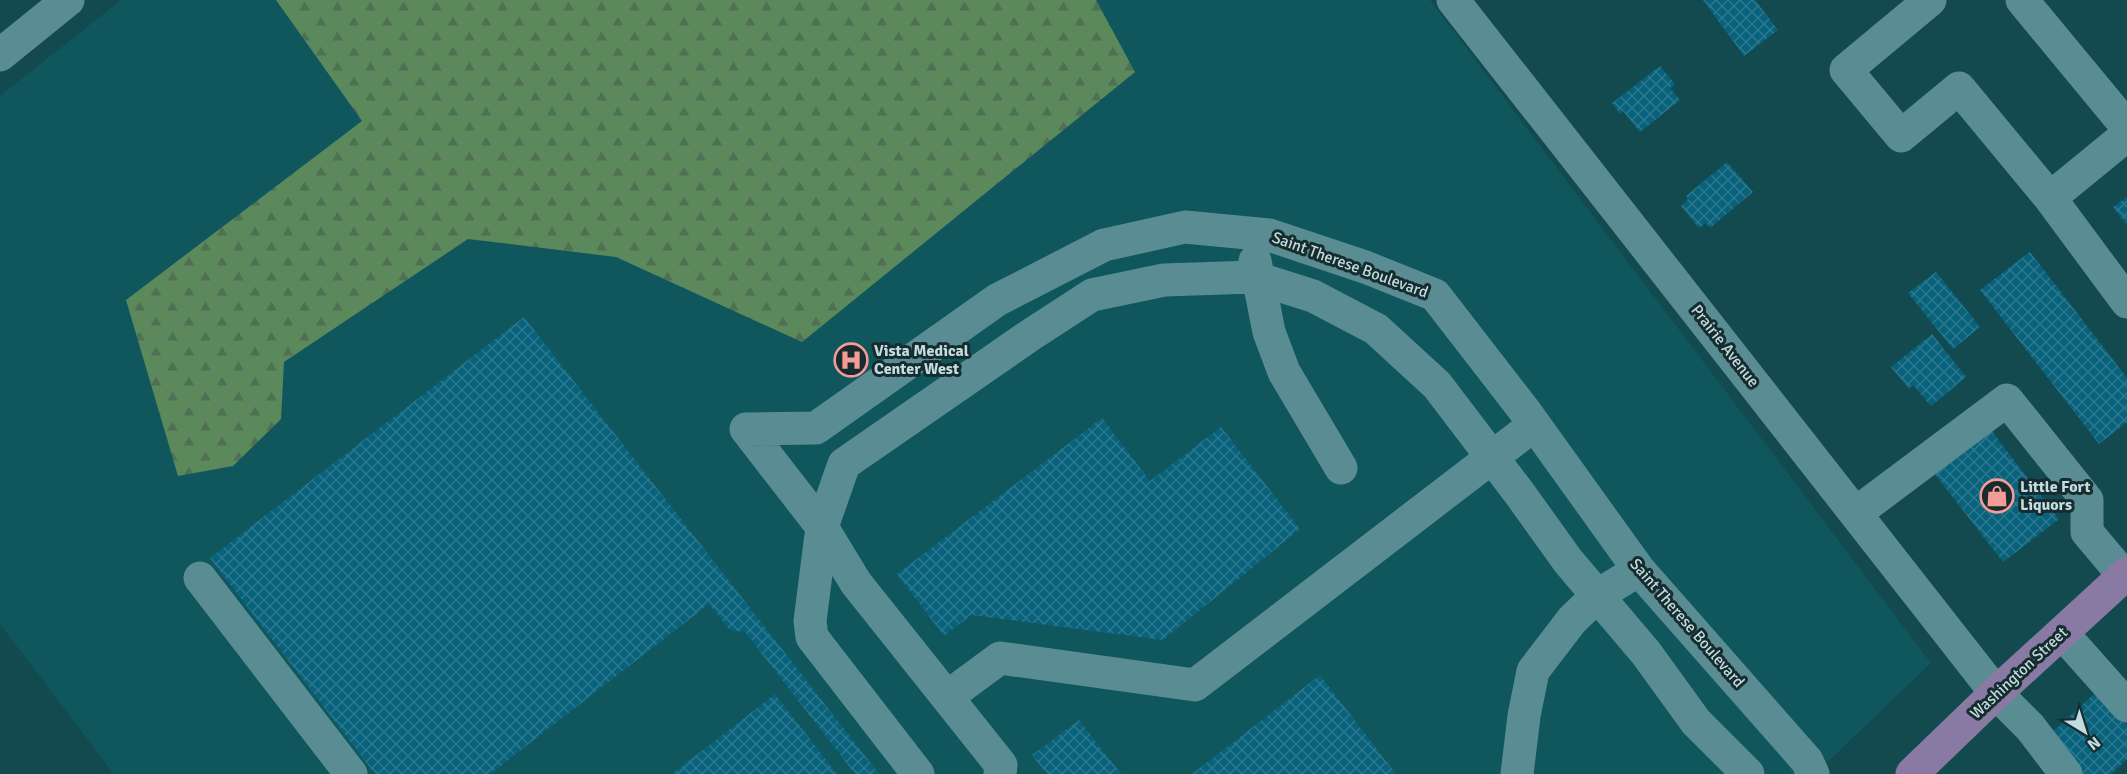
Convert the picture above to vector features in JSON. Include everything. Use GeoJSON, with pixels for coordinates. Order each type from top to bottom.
{"type":"FeatureCollection","features":[{"type":"Feature","properties":{"kind":"main road","name":"Washington Street"},"geometry":{"type":"LineString","coordinates":[[1912,774],[2062,633],[2123,583]]}},
{"type":"Feature","properties":{"kind":"street"},"geometry":{"type":"LineString","coordinates":[[0,55],[68,0]]}},
{"type":"Feature","properties":{"kind":"street","name":"Prairie Avenue"},"geometry":{"type":"LineString","coordinates":[[1453,0],[1996,693],[2030,727],[2066,774]]}},
{"type":"Feature","properties":{"kind":"street"},"geometry":{"type":"LineString","coordinates":[[1930,0],[1846,70],[1901,136],[1959,88],[2050,198],[2127,302]]}},
{"type":"Feature","properties":{"kind":"street"},"geometry":{"type":"LineString","coordinates":[[2022,0],[2127,127]]}},
{"type":"Feature","properties":{"kind":"street"},"geometry":{"type":"LineString","coordinates":[[2050,198],[2127,135]]}},
{"type":"Feature","properties":{"kind":"street","name":"Saint Therese Boulevard"},"geometry":{"type":"LineString","coordinates":[[822,527],[746,429],[816,428],[997,300],[1104,245],[1185,227],[1269,235],[1365,267],[1435,295],[1534,424],[1639,570],[1807,762],[1813,774]]}},
{"type":"Feature","properties":{"kind":"street"},"geometry":{"type":"LineString","coordinates":[[1250,233],[1269,332],[1284,372],[1341,468]]}},
{"type":"Feature","properties":{"kind":"street"},"geometry":{"type":"LineString","coordinates":[[918,774],[812,637],[810,621],[822,527],[844,464],[1092,295],[1164,280],[1253,277],[1313,296],[1376,329],[1437,385],[1568,561],[1646,653],[1696,722],[1748,774]]}},
{"type":"Feature","properties":{"kind":"street"},"geometry":{"type":"LineString","coordinates":[[1856,513],[2007,400],[2087,500],[2087,532],[2123,583]]}},
{"type":"Feature","properties":{"kind":"street"},"geometry":{"type":"LineString","coordinates":[[947,697],[1000,658],[1195,685],[1534,424]]}},
{"type":"Feature","properties":{"kind":"street"},"geometry":{"type":"LineString","coordinates":[[822,527],[856,583],[1000,765],[1000,774]]}},
{"type":"Feature","properties":{"kind":"street"},"geometry":{"type":"LineString","coordinates":[[1517,774],[1524,716],[1533,671],[1572,620],[1598,595],[1639,570]]}},
{"type":"Feature","properties":{"kind":"street"},"geometry":{"type":"LineString","coordinates":[[200,578],[351,774]]}},
{"type":"Feature","properties":{"kind":"street"},"geometry":{"type":"LineString","coordinates":[[2062,633],[2127,706]]}},
{"type":"Feature","properties":{"kind":"shaded area","name":"Vista Medical Center West"},"geometry":{"type":"Polygon","coordinates":[[[121,0],[1430,0],[1931,663],[1815,774],[114,774],[0,624],[0,96],[121,0]]]}},
{"type":"Feature","properties":{"kind":"green space"},"geometry":{"type":"Polygon","coordinates":[[[276,0],[1096,0],[1135,72],[802,342],[616,257],[468,239],[284,362],[281,419],[233,466],[178,476],[126,300],[362,121],[276,0]]]}},
{"type":"Feature","properties":{"kind":"building"},"geometry":{"type":"Polygon","coordinates":[[[1703,0],[1755,0],[1778,30],[1744,56],[1703,0]]]}},
{"type":"Feature","properties":{"kind":"building"},"geometry":{"type":"Polygon","coordinates":[[[1660,66],[1675,84],[1670,88],[1680,100],[1640,132],[1623,111],[1620,114],[1612,103],[1660,66]]]}},
{"type":"Feature","properties":{"kind":"building"},"geometry":{"type":"Polygon","coordinates":[[[1727,162],[1753,192],[1710,228],[1706,223],[1699,228],[1681,206],[1688,199],[1686,196],[1727,162]]]}},
{"type":"Feature","properties":{"kind":"building"},"geometry":{"type":"Polygon","coordinates":[[[2127,197],[2127,225],[2113,207],[2127,197]]]}},
{"type":"Feature","properties":{"kind":"building"},"geometry":{"type":"Polygon","coordinates":[[[2030,252],[2127,378],[2127,422],[2099,444],[1980,290],[2030,252]]]}},
{"type":"Feature","properties":{"kind":"building"},"geometry":{"type":"Polygon","coordinates":[[[1936,272],[1980,327],[1953,349],[1908,293],[1936,272]]]}},
{"type":"Feature","properties":{"kind":"building"},"geometry":{"type":"Polygon","coordinates":[[[524,317],[879,774],[855,774],[745,632],[730,630],[709,604],[490,774],[375,774],[210,558],[524,317]]]}},
{"type":"Feature","properties":{"kind":"building"},"geometry":{"type":"Polygon","coordinates":[[[1932,334],[1966,377],[1931,406],[1913,385],[1909,389],[1891,367],[1932,334]]]}},
{"type":"Feature","properties":{"kind":"building"},"geometry":{"type":"Polygon","coordinates":[[[1102,418],[1150,481],[1221,427],[1300,529],[1163,640],[971,615],[944,636],[897,574],[1102,418]]]}},
{"type":"Feature","properties":{"kind":"building","name":"Little Fort Liquors"},"geometry":{"type":"Polygon","coordinates":[[[1990,429],[2059,519],[2003,562],[1934,473],[1990,429]]]}},
{"type":"Feature","properties":{"kind":"building"},"geometry":{"type":"Polygon","coordinates":[[[1320,675],[1396,774],[1192,774],[1320,675]]]}},
{"type":"Feature","properties":{"kind":"building"},"geometry":{"type":"Polygon","coordinates":[[[2096,692],[2127,725],[2127,759],[2111,774],[2074,774],[2043,741],[2096,692]]]}},
{"type":"Feature","properties":{"kind":"building"},"geometry":{"type":"Polygon","coordinates":[[[775,694],[837,774],[672,774],[775,694]]]}},
{"type":"Feature","properties":{"kind":"building"},"geometry":{"type":"Polygon","coordinates":[[[1079,720],[1121,774],[1047,774],[1032,755],[1079,720]]]}},
{"type":"Feature","properties":{"kind":"place","name":"Vista Medical Center West"},"geometry":{"type":"Point","coordinates":[851,360]}},
{"type":"Feature","properties":{"kind":"place","name":"Little Fort Liquors"},"geometry":{"type":"Point","coordinates":[1997,496]}}]}
